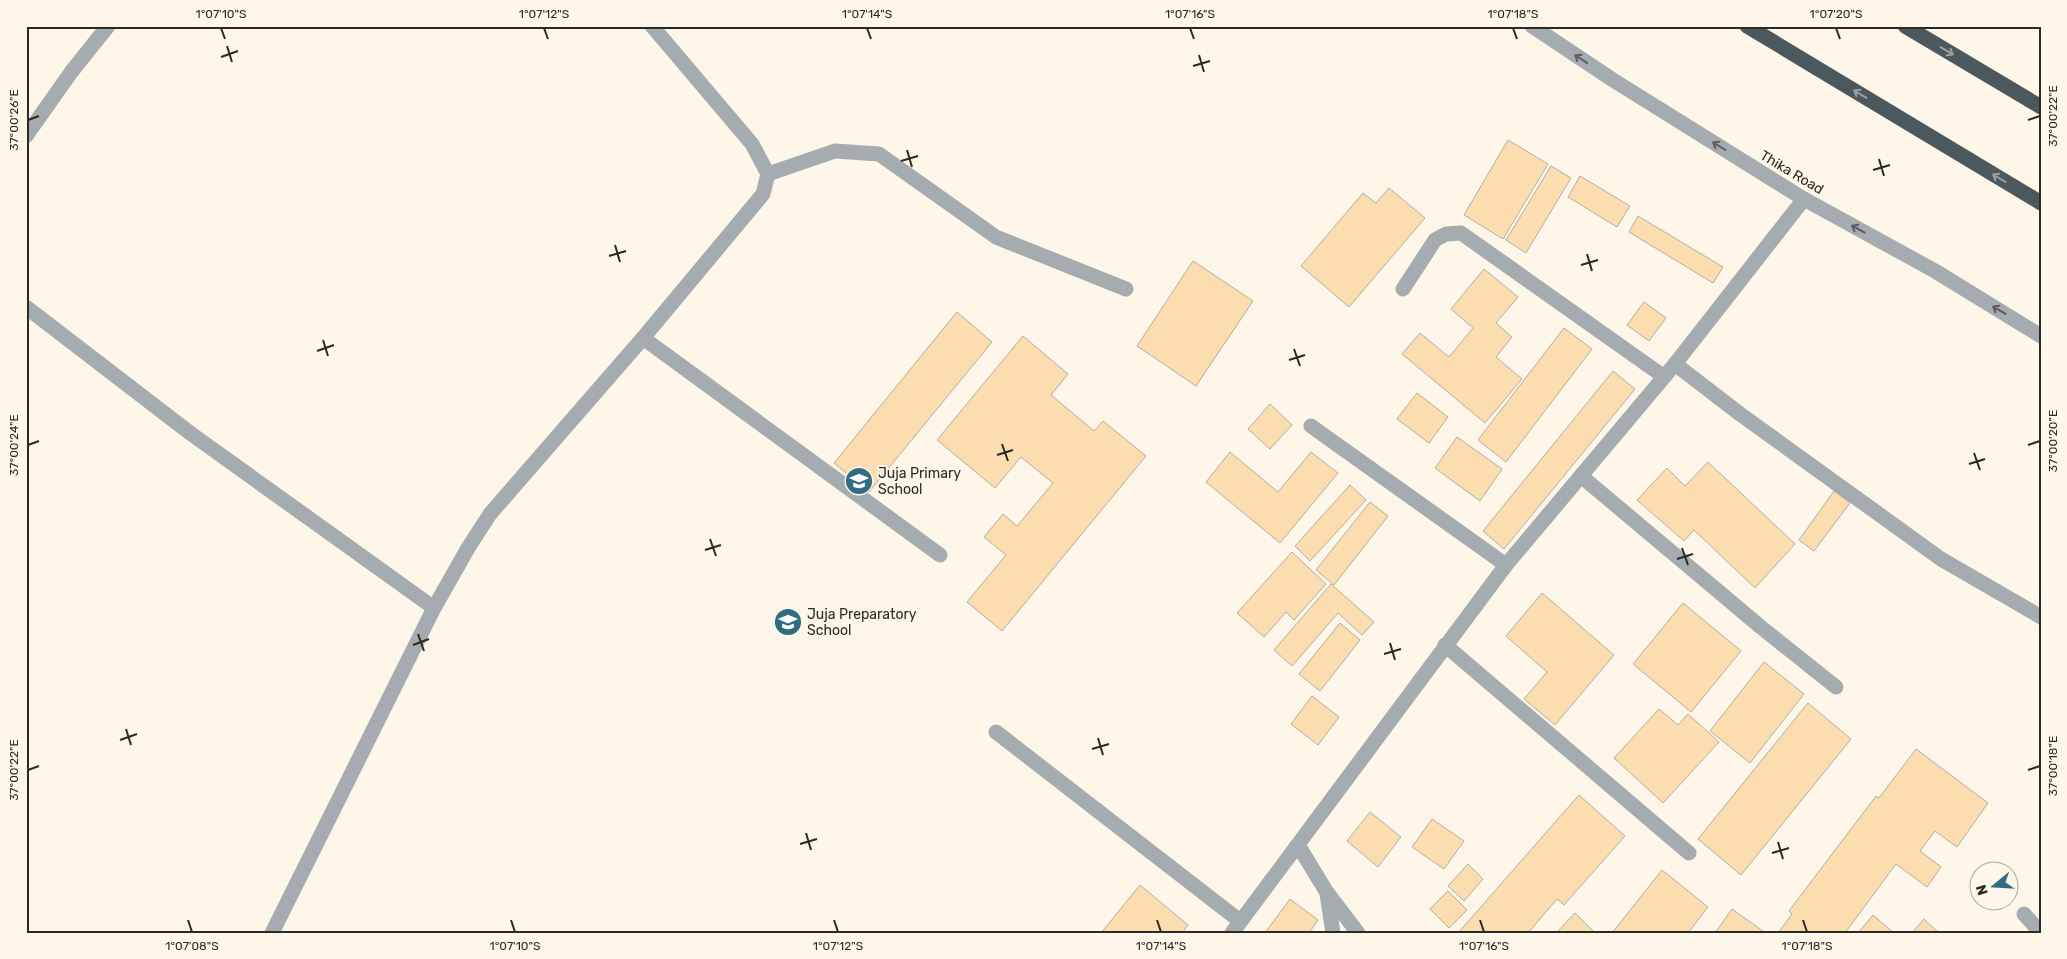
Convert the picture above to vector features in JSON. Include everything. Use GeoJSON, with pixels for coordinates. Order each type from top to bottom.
{"type":"FeatureCollection","features":[{"type":"Feature","properties":{"kind":"highway"},"geometry":{"type":"LineString","coordinates":[[1747,26],[2041,203]]}},
{"type":"Feature","properties":{"kind":"highway"},"geometry":{"type":"LineString","coordinates":[[1905,26],[2041,107]]}},
{"type":"Feature","properties":{"kind":"street"},"geometry":{"type":"LineString","coordinates":[[26,136],[72,71],[108,26]]}},
{"type":"Feature","properties":{"kind":"street"},"geometry":{"type":"LineString","coordinates":[[272,933],[434,608],[490,514],[643,338],[763,194],[768,174],[752,144],[652,26]]}},
{"type":"Feature","properties":{"kind":"street","name":"Thika Road"},"geometry":{"type":"LineString","coordinates":[[1532,26],[1613,80],[1804,199],[1935,271],[2041,336]]}},
{"type":"Feature","properties":{"kind":"street"},"geometry":{"type":"LineString","coordinates":[[768,174],[835,151],[879,154],[996,237],[1126,289]]}},
{"type":"Feature","properties":{"kind":"street"},"geometry":{"type":"LineString","coordinates":[[996,732],[1236,927],[1506,565],[1675,364],[1804,199]]}},
{"type":"Feature","properties":{"kind":"street"},"geometry":{"type":"LineString","coordinates":[[1403,289],[1435,240],[1446,234],[1461,233],[1663,376]]}},
{"type":"Feature","properties":{"kind":"street"},"geometry":{"type":"LineString","coordinates":[[26,307],[190,433],[434,608]]}},
{"type":"Feature","properties":{"kind":"street"},"geometry":{"type":"LineString","coordinates":[[643,338],[940,556]]}},
{"type":"Feature","properties":{"kind":"street"},"geometry":{"type":"LineString","coordinates":[[1675,364],[1740,414],[1941,558],[2041,617]]}},
{"type":"Feature","properties":{"kind":"street"},"geometry":{"type":"LineString","coordinates":[[1311,426],[1506,565]]}},
{"type":"Feature","properties":{"kind":"street"},"geometry":{"type":"LineString","coordinates":[[1581,476],[1762,628],[1836,687]]}},
{"type":"Feature","properties":{"kind":"street"},"geometry":{"type":"LineString","coordinates":[[1445,645],[1689,853]]}},
{"type":"Feature","properties":{"kind":"street"},"geometry":{"type":"LineString","coordinates":[[1298,845],[1326,890],[1358,933]]}},
{"type":"Feature","properties":{"kind":"street"},"geometry":{"type":"LineString","coordinates":[[1326,890],[1333,933]]}},
{"type":"Feature","properties":{"kind":"street"},"geometry":{"type":"LineString","coordinates":[[2024,914],[2041,932]]}},
{"type":"Feature","properties":{"kind":"building"},"geometry":{"type":"Polygon","coordinates":[[[1508,140],[1548,164],[1503,239],[1464,215],[1508,140]]]}},
{"type":"Feature","properties":{"kind":"building"},"geometry":{"type":"Polygon","coordinates":[[[1551,166],[1571,178],[1526,253],[1506,240],[1551,166]]]}},
{"type":"Feature","properties":{"kind":"building"},"geometry":{"type":"Polygon","coordinates":[[[1580,176],[1630,206],[1617,227],[1568,197],[1580,176]]]}},
{"type":"Feature","properties":{"kind":"building"},"geometry":{"type":"Polygon","coordinates":[[[1389,188],[1425,218],[1349,307],[1301,266],[1363,193],[1376,203],[1389,188]]]}},
{"type":"Feature","properties":{"kind":"building"},"geometry":{"type":"Polygon","coordinates":[[[1638,216],[1723,267],[1713,283],[1629,232],[1638,216]]]}},
{"type":"Feature","properties":{"kind":"building"},"geometry":{"type":"Polygon","coordinates":[[[1193,261],[1253,301],[1196,386],[1137,346],[1193,261]]]}},
{"type":"Feature","properties":{"kind":"building"},"geometry":{"type":"Polygon","coordinates":[[[1484,269],[1518,297],[1496,323],[1512,337],[1496,357],[1522,379],[1485,423],[1402,354],[1420,333],[1449,357],[1473,328],[1451,309],[1484,269]]]}},
{"type":"Feature","properties":{"kind":"building"},"geometry":{"type":"Polygon","coordinates":[[[1644,302],[1666,318],[1649,341],[1627,325],[1644,302]]]}},
{"type":"Feature","properties":{"kind":"building"},"geometry":{"type":"Polygon","coordinates":[[[957,312],[992,342],[869,492],[834,463],[957,312]]]}},
{"type":"Feature","properties":{"kind":"building"},"geometry":{"type":"Polygon","coordinates":[[[1564,328],[1592,349],[1506,462],[1478,440],[1564,328]]]}},
{"type":"Feature","properties":{"kind":"building"},"geometry":{"type":"Polygon","coordinates":[[[1023,336],[1068,374],[1051,395],[1094,431],[1103,421],[1146,456],[1002,631],[967,602],[1006,555],[984,537],[1003,514],[1017,526],[1053,483],[1021,457],[995,488],[937,440],[1023,336]]]}},
{"type":"Feature","properties":{"kind":"building"},"geometry":{"type":"Polygon","coordinates":[[[1613,371],[1635,389],[1504,549],[1483,531],[1613,371]]]}},
{"type":"Feature","properties":{"kind":"building"},"geometry":{"type":"Polygon","coordinates":[[[1417,393],[1448,417],[1429,443],[1397,419],[1417,393]]]}},
{"type":"Feature","properties":{"kind":"building"},"geometry":{"type":"Polygon","coordinates":[[[1270,404],[1292,425],[1270,449],[1248,429],[1270,404]]]}},
{"type":"Feature","properties":{"kind":"building"},"geometry":{"type":"Polygon","coordinates":[[[1457,437],[1502,469],[1480,501],[1435,468],[1457,437]]]}},
{"type":"Feature","properties":{"kind":"building"},"geometry":{"type":"Polygon","coordinates":[[[1230,452],[1278,492],[1311,452],[1338,473],[1280,543],[1206,482],[1230,452]]]}},
{"type":"Feature","properties":{"kind":"building"},"geometry":{"type":"Polygon","coordinates":[[[1708,462],[1795,544],[1755,588],[1694,530],[1684,541],[1637,500],[1667,468],[1685,486],[1708,462]]]}},
{"type":"Feature","properties":{"kind":"building"},"geometry":{"type":"Polygon","coordinates":[[[1350,485],[1366,500],[1310,561],[1295,546],[1350,485]]]}},
{"type":"Feature","properties":{"kind":"building"},"geometry":{"type":"Polygon","coordinates":[[[1834,491],[1850,503],[1814,551],[1799,540],[1834,491]]]}},
{"type":"Feature","properties":{"kind":"building"},"geometry":{"type":"Polygon","coordinates":[[[1370,502],[1388,516],[1334,585],[1316,570],[1370,502]]]}},
{"type":"Feature","properties":{"kind":"building"},"geometry":{"type":"Polygon","coordinates":[[[1292,552],[1326,584],[1294,620],[1286,612],[1264,637],[1237,613],[1292,552]]]}},
{"type":"Feature","properties":{"kind":"building"},"geometry":{"type":"Polygon","coordinates":[[[1331,584],[1374,622],[1362,635],[1338,613],[1292,666],[1274,650],[1331,584]]]}},
{"type":"Feature","properties":{"kind":"building"},"geometry":{"type":"Polygon","coordinates":[[[1542,593],[1614,655],[1555,725],[1524,699],[1547,672],[1506,636],[1542,593]]]}},
{"type":"Feature","properties":{"kind":"building"},"geometry":{"type":"Polygon","coordinates":[[[1683,603],[1741,651],[1691,712],[1633,664],[1683,603]]]}},
{"type":"Feature","properties":{"kind":"building"},"geometry":{"type":"Polygon","coordinates":[[[1340,623],[1360,640],[1320,691],[1299,674],[1340,623]]]}},
{"type":"Feature","properties":{"kind":"building"},"geometry":{"type":"Polygon","coordinates":[[[1764,662],[1804,694],[1750,763],[1710,731],[1764,662]]]}},
{"type":"Feature","properties":{"kind":"building"},"geometry":{"type":"Polygon","coordinates":[[[1312,696],[1339,717],[1318,745],[1291,724],[1312,696]]]}},
{"type":"Feature","properties":{"kind":"building"},"geometry":{"type":"Polygon","coordinates":[[[1808,703],[1851,739],[1741,875],[1698,839],[1808,703]]]}},
{"type":"Feature","properties":{"kind":"building"},"geometry":{"type":"Polygon","coordinates":[[[1659,709],[1678,725],[1688,714],[1719,742],[1663,803],[1614,758],[1659,709]]]}},
{"type":"Feature","properties":{"kind":"building"},"geometry":{"type":"Polygon","coordinates":[[[1916,749],[1988,803],[1957,847],[1935,831],[1920,851],[1941,867],[1927,887],[1896,864],[1845,933],[1778,933],[1792,914],[1789,911],[1876,796],[1879,798],[1916,749]]]}},
{"type":"Feature","properties":{"kind":"building"},"geometry":{"type":"Polygon","coordinates":[[[1579,795],[1625,836],[1564,905],[1557,899],[1528,933],[1458,933],[1579,795]]]}},
{"type":"Feature","properties":{"kind":"building"},"geometry":{"type":"Polygon","coordinates":[[[1370,812],[1401,837],[1378,867],[1347,841],[1370,812]]]}},
{"type":"Feature","properties":{"kind":"building"},"geometry":{"type":"Polygon","coordinates":[[[1432,819],[1464,841],[1444,869],[1412,847],[1432,819]]]}},
{"type":"Feature","properties":{"kind":"building"},"geometry":{"type":"Polygon","coordinates":[[[1468,864],[1483,879],[1464,901],[1448,886],[1468,864]]]}},
{"type":"Feature","properties":{"kind":"building"},"geometry":{"type":"Polygon","coordinates":[[[1662,870],[1708,907],[1688,933],[1612,933],[1662,870]]]}},
{"type":"Feature","properties":{"kind":"building"},"geometry":{"type":"Polygon","coordinates":[[[1140,885],[1188,925],[1182,933],[1101,933],[1140,885]]]}},
{"type":"Feature","properties":{"kind":"building"},"geometry":{"type":"Polygon","coordinates":[[[1448,891],[1467,910],[1449,928],[1430,909],[1448,891]]]}},
{"type":"Feature","properties":{"kind":"building"},"geometry":{"type":"Polygon","coordinates":[[[1290,899],[1318,920],[1309,933],[1265,933],[1290,899]]]}},
{"type":"Feature","properties":{"kind":"building"},"geometry":{"type":"Polygon","coordinates":[[[1732,909],[1763,931],[1762,933],[1715,933],[1732,909]]]}},
{"type":"Feature","properties":{"kind":"building"},"geometry":{"type":"Polygon","coordinates":[[[1575,913],[1595,933],[1556,933],[1575,913]]]}},
{"type":"Feature","properties":{"kind":"building"},"geometry":{"type":"Polygon","coordinates":[[[1873,915],[1894,933],[1858,933],[1873,915]]]}},
{"type":"Feature","properties":{"kind":"building"},"geometry":{"type":"Polygon","coordinates":[[[1924,919],[1939,933],[1912,933],[1924,919]]]}},
{"type":"Feature","properties":{"kind":"place","name":"Juja Primary School"},"geometry":{"type":"Point","coordinates":[859,481]}},
{"type":"Feature","properties":{"kind":"place","name":"Juja Preparatory School"},"geometry":{"type":"Point","coordinates":[788,622]}}]}
